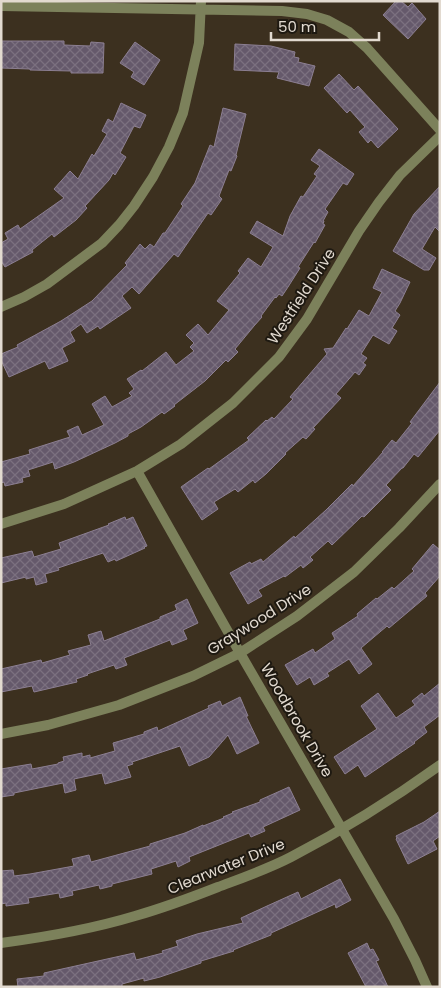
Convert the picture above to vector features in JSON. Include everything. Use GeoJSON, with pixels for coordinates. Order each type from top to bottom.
{"type":"FeatureCollection","features":[{"type":"Feature","properties":{"kind":"street"},"geometry":{"type":"LineString","coordinates":[[1,6],[201,5],[307,14],[327,20],[349,32],[367,48],[440,130]]}},
{"type":"Feature","properties":{"kind":"street"},"geometry":{"type":"LineString","coordinates":[[1,307],[47,284],[102,243],[124,219],[148,184],[169,147],[183,113],[199,43],[201,5]]}},
{"type":"Feature","properties":{"kind":"street","name":"Westfield Drive"},"geometry":{"type":"LineString","coordinates":[[1,524],[64,504],[137,471],[181,444],[233,403],[279,357],[307,319],[359,231],[400,174],[440,136]]}},
{"type":"Feature","properties":{"kind":"street","name":"Woodbrook Drive"},"geometry":{"type":"LineString","coordinates":[[137,471],[394,919],[415,960],[426,987]]}},
{"type":"Feature","properties":{"kind":"street","name":"Graywood Drive"},"geometry":{"type":"LineString","coordinates":[[1,734],[48,725],[119,705],[194,676],[240,652],[297,616],[354,572],[440,484]]}},
{"type":"Feature","properties":{"kind":"street","name":"Clearwater Drive"},"geometry":{"type":"LineString","coordinates":[[1,943],[35,938],[134,916],[185,900],[244,877],[290,858],[343,829],[440,765]]}},
{"type":"Feature","properties":{"kind":"building"},"geometry":{"type":"Polygon","coordinates":[[[396,1],[401,1],[408,7],[412,3],[426,19],[408,39],[383,15],[396,1]]]}},
{"type":"Feature","properties":{"kind":"building"},"geometry":{"type":"Polygon","coordinates":[[[1,41],[64,41],[64,45],[90,46],[91,42],[104,43],[103,73],[71,73],[71,71],[1,68],[1,41]]]}},
{"type":"Feature","properties":{"kind":"building"},"geometry":{"type":"Polygon","coordinates":[[[135,42],[160,60],[144,85],[131,77],[134,72],[120,63],[135,42]]]}},
{"type":"Feature","properties":{"kind":"building"},"geometry":{"type":"Polygon","coordinates":[[[235,44],[271,46],[295,52],[294,57],[299,58],[298,62],[315,66],[309,86],[277,78],[279,72],[234,70],[235,44]]]}},
{"type":"Feature","properties":{"kind":"building"},"geometry":{"type":"Polygon","coordinates":[[[339,74],[354,90],[358,86],[398,129],[378,148],[371,140],[368,143],[359,132],[365,127],[350,110],[347,113],[324,88],[339,74]]]}},
{"type":"Feature","properties":{"kind":"building"},"geometry":{"type":"Polygon","coordinates":[[[121,103],[146,115],[140,128],[134,126],[120,153],[126,157],[115,175],[113,173],[85,206],[87,208],[76,220],[54,237],[52,234],[32,250],[33,252],[5,267],[1,261],[1,243],[8,239],[5,233],[18,225],[20,229],[64,198],[54,189],[70,171],[78,179],[92,154],[94,156],[107,134],[102,131],[108,119],[113,122],[121,103]]]}},
{"type":"Feature","properties":{"kind":"building"},"geometry":{"type":"Polygon","coordinates":[[[223,108],[246,114],[237,156],[231,171],[229,170],[219,196],[222,199],[211,215],[208,213],[178,257],[174,254],[139,294],[132,287],[122,296],[131,308],[100,329],[98,326],[87,333],[81,324],[70,332],[75,341],[62,348],[68,361],[49,369],[45,361],[9,377],[1,360],[1,354],[18,347],[17,345],[61,321],[92,301],[127,265],[125,263],[140,244],[145,249],[150,244],[154,247],[183,206],[181,204],[195,183],[210,145],[214,147],[223,108]]]}},
{"type":"Feature","properties":{"kind":"building"},"geometry":{"type":"Polygon","coordinates":[[[319,149],[354,174],[347,185],[343,183],[325,209],[328,212],[323,221],[325,225],[298,267],[300,268],[288,287],[282,296],[279,294],[275,297],[262,317],[235,349],[238,352],[228,362],[226,360],[205,381],[175,406],[164,414],[162,412],[128,434],[128,436],[55,469],[53,462],[28,470],[30,476],[22,478],[23,482],[5,486],[4,482],[1,483],[1,462],[30,454],[29,450],[70,437],[67,431],[78,426],[82,435],[104,425],[92,404],[105,396],[112,407],[132,396],[129,393],[134,389],[127,379],[142,371],[166,352],[176,365],[194,351],[190,347],[194,343],[186,335],[198,324],[208,335],[229,310],[217,301],[240,273],[238,271],[248,258],[261,267],[273,247],[250,233],[257,221],[283,236],[290,216],[301,196],[303,197],[317,176],[314,174],[320,166],[311,160],[319,149]]]}},
{"type":"Feature","properties":{"kind":"building"},"geometry":{"type":"Polygon","coordinates":[[[440,186],[440,232],[435,227],[422,249],[436,258],[429,270],[424,270],[393,251],[414,214],[440,186]]]}},
{"type":"Feature","properties":{"kind":"building"},"geometry":{"type":"Polygon","coordinates":[[[382,269],[410,282],[395,311],[400,315],[392,328],[397,331],[389,344],[373,335],[361,354],[367,358],[363,363],[366,365],[359,375],[355,372],[336,394],[341,398],[313,428],[315,429],[306,439],[303,437],[255,483],[253,480],[238,492],[235,489],[214,502],[218,509],[202,520],[181,487],[249,440],[247,438],[266,420],[272,417],[274,419],[293,399],[290,397],[327,354],[324,349],[333,348],[359,310],[369,316],[382,292],[373,288],[382,269]]]}},
{"type":"Feature","properties":{"kind":"building"},"geometry":{"type":"Polygon","coordinates":[[[440,382],[440,430],[418,457],[414,454],[386,485],[391,490],[332,545],[328,541],[310,557],[313,560],[303,568],[301,565],[285,577],[258,590],[262,596],[248,604],[230,573],[250,562],[251,564],[261,559],[263,562],[294,536],[295,538],[352,484],[353,486],[392,440],[396,443],[440,382]]]}},
{"type":"Feature","properties":{"kind":"building"},"geometry":{"type":"Polygon","coordinates":[[[125,517],[126,520],[133,517],[147,546],[145,548],[116,561],[115,559],[108,562],[103,553],[58,568],[59,570],[45,574],[47,582],[36,585],[34,577],[1,583],[1,558],[32,551],[34,557],[61,549],[59,543],[109,525],[125,517]]]}},
{"type":"Feature","properties":{"kind":"building"},"geometry":{"type":"Polygon","coordinates":[[[433,544],[440,550],[440,576],[425,593],[427,596],[389,628],[387,626],[361,648],[372,664],[359,674],[349,659],[327,673],[329,676],[314,685],[310,677],[297,685],[285,665],[313,649],[315,653],[335,639],[332,633],[358,616],[357,614],[376,598],[392,587],[394,589],[414,571],[412,569],[433,544]]]}},
{"type":"Feature","properties":{"kind":"building"},"geometry":{"type":"Polygon","coordinates":[[[187,599],[198,623],[183,630],[187,639],[172,645],[170,640],[124,658],[127,665],[116,669],[114,665],[87,674],[76,679],[77,682],[34,692],[32,686],[1,692],[1,669],[41,660],[42,663],[70,655],[68,651],[91,645],[88,635],[101,631],[104,641],[160,619],[160,617],[177,610],[175,605],[187,599]]]}},
{"type":"Feature","properties":{"kind":"building"},"geometry":{"type":"Polygon","coordinates":[[[440,683],[440,715],[424,727],[427,732],[415,743],[365,777],[358,765],[345,774],[334,757],[377,729],[361,706],[378,693],[396,718],[415,705],[412,701],[422,693],[424,696],[440,683]]]}},
{"type":"Feature","properties":{"kind":"building"},"geometry":{"type":"Polygon","coordinates":[[[240,697],[248,716],[246,716],[259,743],[237,754],[228,735],[209,757],[189,766],[180,746],[132,762],[133,764],[127,766],[131,777],[105,784],[102,773],[74,779],[76,790],[65,793],[63,783],[1,797],[1,769],[31,764],[32,769],[58,764],[64,761],[63,757],[82,753],[82,757],[90,755],[90,758],[115,751],[113,743],[144,734],[144,732],[157,727],[158,731],[209,708],[208,706],[220,701],[222,706],[240,697]]]}},
{"type":"Feature","properties":{"kind":"building"},"geometry":{"type":"Polygon","coordinates":[[[289,787],[300,810],[263,827],[265,831],[251,837],[249,833],[189,857],[190,861],[178,867],[176,861],[151,869],[152,874],[100,889],[99,885],[72,891],[73,895],[60,898],[59,893],[28,898],[29,903],[6,906],[6,903],[1,904],[1,871],[13,870],[14,876],[30,874],[74,866],[72,859],[89,855],[91,862],[150,846],[150,844],[224,818],[232,812],[260,802],[260,800],[289,787]]]}},
{"type":"Feature","properties":{"kind":"building"},"geometry":{"type":"Polygon","coordinates":[[[440,811],[440,836],[433,841],[437,849],[408,864],[396,836],[424,822],[440,811]]]}},
{"type":"Feature","properties":{"kind":"building"},"geometry":{"type":"Polygon","coordinates":[[[340,879],[351,900],[336,908],[335,904],[234,951],[201,961],[201,963],[160,977],[144,981],[144,978],[122,984],[122,987],[18,987],[17,979],[44,976],[44,973],[134,953],[136,960],[163,953],[162,951],[178,946],[176,941],[243,923],[241,918],[267,906],[298,892],[301,899],[340,879]]]}},
{"type":"Feature","properties":{"kind":"building"},"geometry":{"type":"Polygon","coordinates":[[[367,943],[370,950],[373,949],[379,960],[376,961],[388,987],[366,987],[348,953],[367,943]]]}}]}
